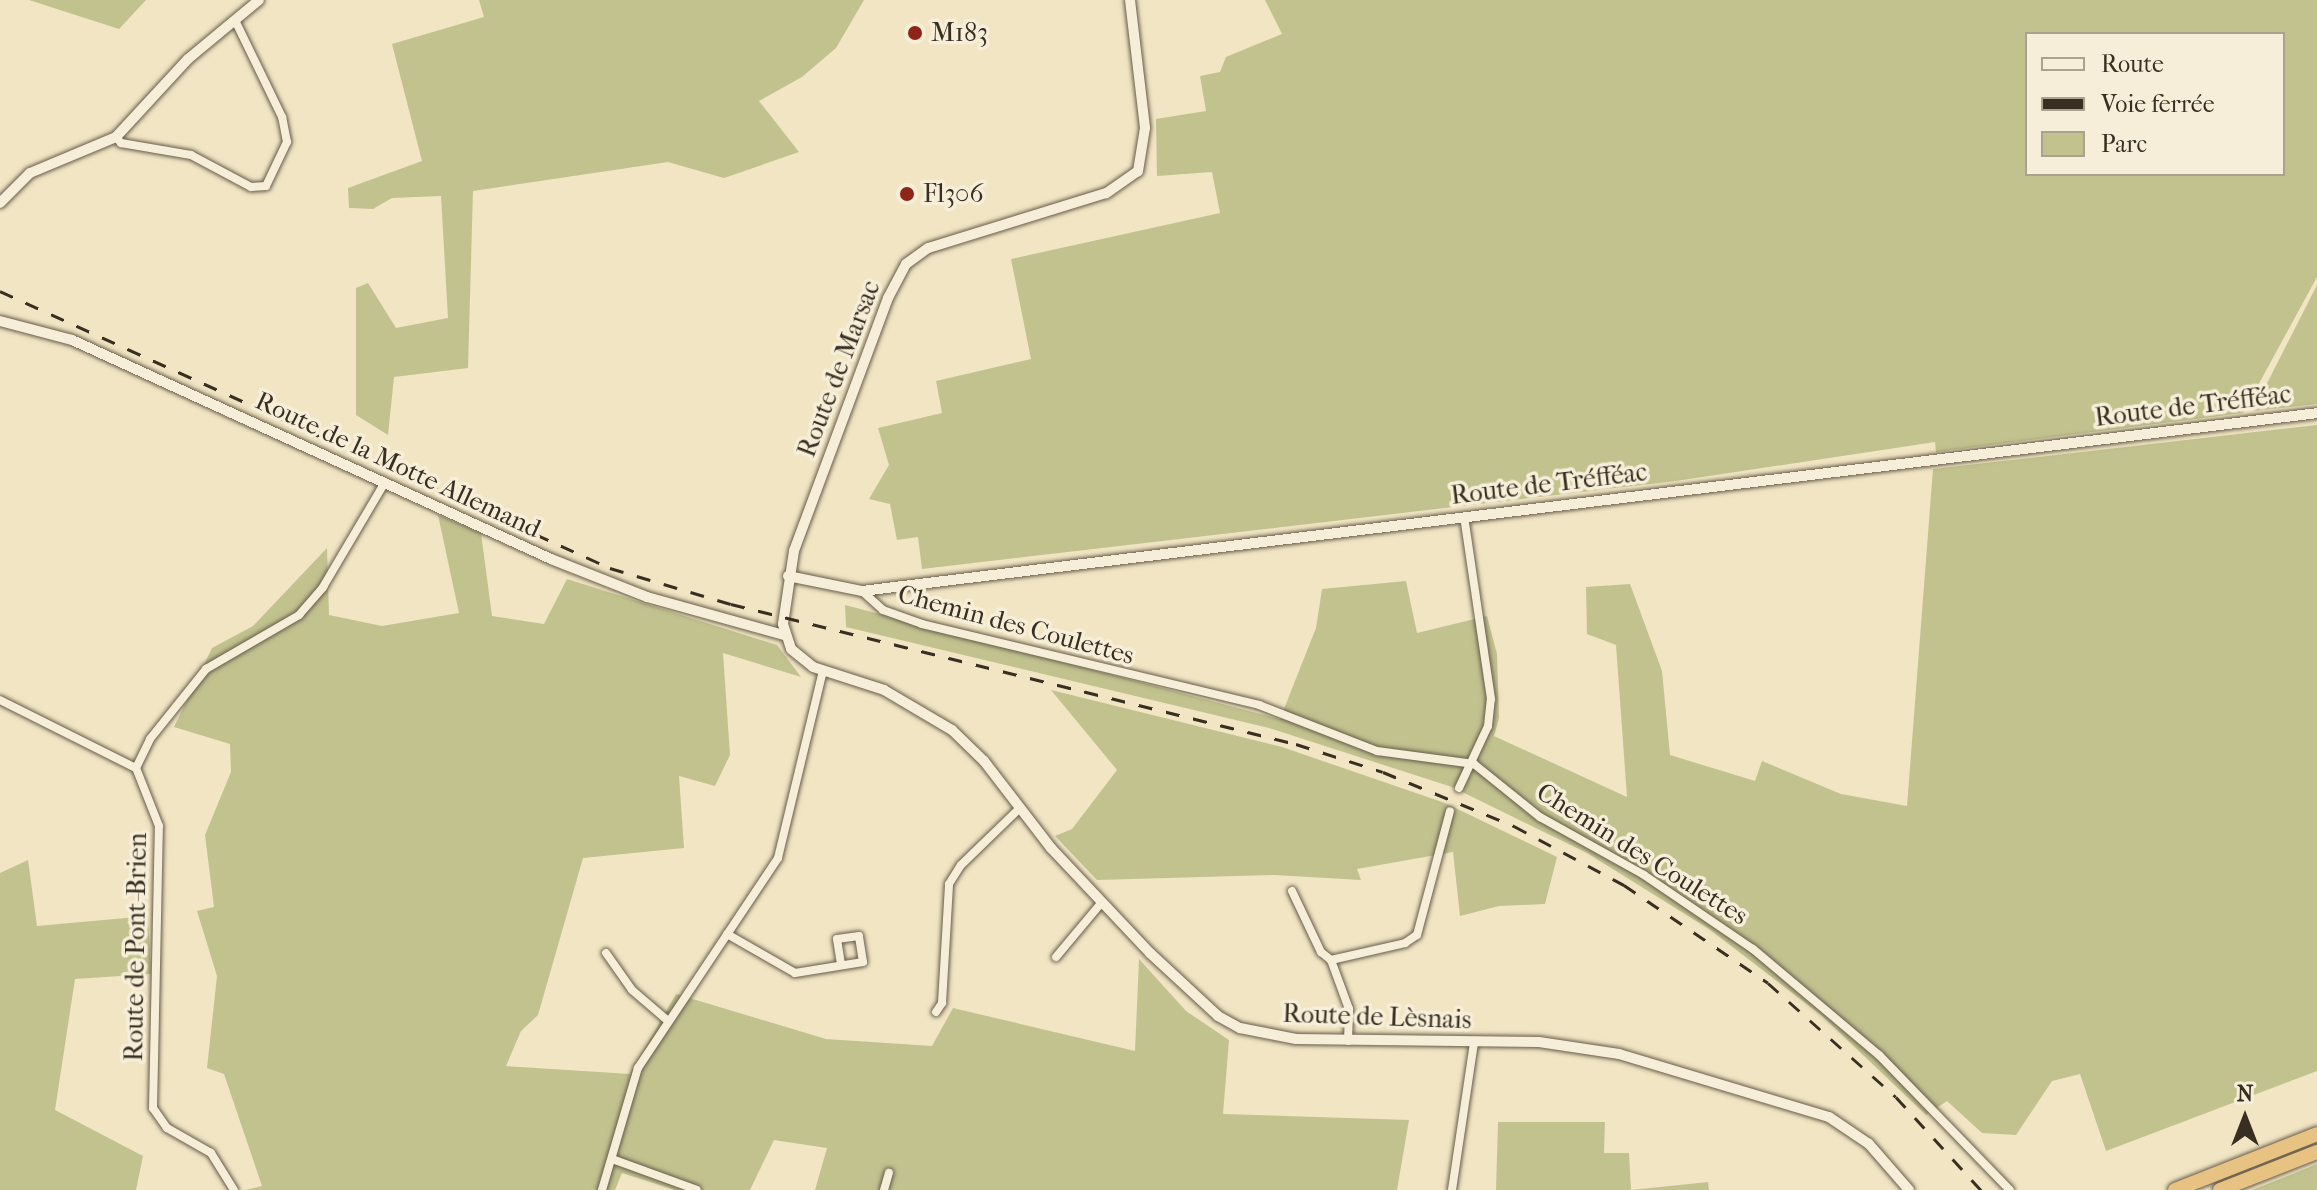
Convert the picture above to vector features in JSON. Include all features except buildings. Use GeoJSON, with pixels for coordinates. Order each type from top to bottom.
{"type":"FeatureCollection","features":[{"type":"Feature","properties":{"kind":"highway"},"geometry":{"type":"LineString","coordinates":[[2175,1190],[2317,1134]]}},
{"type":"Feature","properties":{"kind":"highway"},"geometry":{"type":"LineString","coordinates":[[2220,1190],[2317,1152]]}},
{"type":"Feature","properties":{"kind":"street"},"geometry":{"type":"LineString","coordinates":[[0,203],[30,173],[116,137],[188,59],[259,0]]}},
{"type":"Feature","properties":{"kind":"street","name":"Route de Marsac"},"geometry":{"type":"LineString","coordinates":[[788,576],[888,298],[906,264],[928,248],[1106,193],[1138,171],[1145,128],[1130,0]]}},
{"type":"Feature","properties":{"kind":"street"},"geometry":{"type":"LineString","coordinates":[[116,137],[121,143],[191,155],[258,188],[266,186],[283,160],[287,142],[282,117],[235,20]]}},
{"type":"Feature","properties":{"kind":"street","name":"Route de la Motte Allemand"},"geometry":{"type":"LineString","coordinates":[[0,321],[72,340],[384,484],[647,597],[784,635]]}},
{"type":"Feature","properties":{"kind":"street","name":"Route de Tréfféac"},"geometry":{"type":"LineString","coordinates":[[788,576],[862,591],[2317,413]]}},
{"type":"Feature","properties":{"kind":"street"},"geometry":{"type":"LineString","coordinates":[[0,700],[136,768],[150,739],[206,669],[299,615],[323,587],[384,484]]}},
{"type":"Feature","properties":{"kind":"street"},"geometry":{"type":"LineString","coordinates":[[1459,788],[1488,726],[1491,699],[1464,517]]}},
{"type":"Feature","properties":{"kind":"street"},"geometry":{"type":"LineString","coordinates":[[784,635],[788,576]]}},
{"type":"Feature","properties":{"kind":"street","name":"Chemin des Coulettes"},"geometry":{"type":"LineString","coordinates":[[862,591],[883,610],[922,624],[1259,705],[1377,751],[1471,762],[1540,817],[1644,875],[1753,949],[1879,1055],[2010,1190]]}},
{"type":"Feature","properties":{"kind":"street","name":"Route de Lèsnais"},"geometry":{"type":"LineString","coordinates":[[784,635],[796,655],[823,671],[895,695],[952,730],[984,761],[1019,809],[1102,902],[1218,1016],[1262,1035],[1348,1041],[1572,1044],[1809,1110],[1869,1144],[1909,1190]]}},
{"type":"Feature","properties":{"kind":"street"},"geometry":{"type":"LineString","coordinates":[[602,1190],[638,1068],[778,858],[823,671]]}},
{"type":"Feature","properties":{"kind":"street","name":"Route de Pont-Brien"},"geometry":{"type":"LineString","coordinates":[[136,768],[159,826],[153,1108],[167,1128],[211,1153],[234,1190]]}},
{"type":"Feature","properties":{"kind":"street"},"geometry":{"type":"LineString","coordinates":[[936,1012],[942,1003],[949,884],[961,865],[1019,809]]}},
{"type":"Feature","properties":{"kind":"street"},"geometry":{"type":"LineString","coordinates":[[1331,960],[1405,943],[1417,935],[1430,900],[1438,845],[1450,811]]}},
{"type":"Feature","properties":{"kind":"street"},"geometry":{"type":"LineString","coordinates":[[1292,891],[1304,922],[1331,960],[1349,1009],[1348,1041]]}},
{"type":"Feature","properties":{"kind":"street"},"geometry":{"type":"LineString","coordinates":[[1056,957],[1102,902]]}},
{"type":"Feature","properties":{"kind":"street"},"geometry":{"type":"LineString","coordinates":[[727,934],[795,973],[841,965]]}},
{"type":"Feature","properties":{"kind":"street"},"geometry":{"type":"LineString","coordinates":[[606,953],[632,990],[668,1021]]}},
{"type":"Feature","properties":{"kind":"street"},"geometry":{"type":"LineString","coordinates":[[1452,1190],[1474,1042]]}},
{"type":"Feature","properties":{"kind":"street"},"geometry":{"type":"LineString","coordinates":[[612,1159],[697,1190]]}},
{"type":"Feature","properties":{"kind":"street"},"geometry":{"type":"LineString","coordinates":[[884,1190],[889,1173]]}},
{"type":"Feature","properties":{"kind":"green space"},"geometry":{"type":"Polygon","coordinates":[[[29,0],[146,0],[119,29],[29,0]]]}},
{"type":"Feature","properties":{"kind":"green space"},"geometry":{"type":"Polygon","coordinates":[[[479,0],[864,0],[836,48],[802,77],[759,101],[799,152],[724,178],[668,162],[473,191],[468,368],[394,377],[388,435],[356,415],[356,288],[368,283],[396,328],[448,318],[441,196],[392,198],[373,209],[349,208],[348,188],[422,161],[392,44],[484,17],[479,0]]]}},
{"type":"Feature","properties":{"kind":"green space"},"geometry":{"type":"Polygon","coordinates":[[[1265,0],[2317,0],[2317,277],[2243,413],[1936,452],[1935,442],[1676,481],[922,569],[918,537],[897,540],[890,504],[869,499],[889,465],[878,428],[942,413],[936,381],[1031,359],[1011,259],[1220,213],[1212,172],[1157,176],[1156,119],[1206,111],[1200,76],[1220,72],[1226,57],[1282,34],[1265,0]]]}},
{"type":"Feature","properties":{"kind":"green space"},"geometry":{"type":"Polygon","coordinates":[[[2317,285],[2317,404],[2253,411],[2317,285]]]}},
{"type":"Feature","properties":{"kind":"green space"},"geometry":{"type":"Polygon","coordinates":[[[2317,425],[2317,1071],[2106,1151],[2080,1074],[2052,1081],[2016,1135],[1982,1133],[1947,1101],[1926,1115],[1821,1015],[1709,929],[1587,853],[1452,787],[1269,728],[846,627],[845,605],[1280,719],[1316,628],[1322,589],[1406,581],[1417,633],[1487,616],[1497,654],[1499,718],[1494,736],[1627,797],[1616,645],[1587,634],[1586,587],[1630,584],[1662,671],[1670,755],[1755,781],[1762,761],[1841,794],[1907,806],[1933,469],[2317,425]]]}},
{"type":"Feature","properties":{"kind":"green space"},"geometry":{"type":"Polygon","coordinates":[[[438,515],[481,533],[492,616],[544,624],[567,579],[777,645],[801,677],[723,653],[730,755],[715,786],[679,776],[684,848],[583,858],[538,1015],[521,1031],[506,1066],[630,1074],[676,994],[826,1039],[932,1046],[953,1008],[1135,1051],[1139,959],[1186,1011],[1229,1040],[1223,1114],[1409,1120],[1397,1190],[815,1190],[827,1148],[774,1140],[750,1190],[675,1190],[622,1173],[615,1190],[245,1190],[262,1186],[224,1074],[207,1068],[217,976],[197,911],[214,907],[205,835],[231,772],[230,744],[174,727],[212,648],[253,626],[327,548],[329,615],[382,626],[459,613],[438,515]]]}},
{"type":"Feature","properties":{"kind":"green space"},"geometry":{"type":"Polygon","coordinates":[[[1051,690],[1282,747],[1445,803],[1557,857],[1545,904],[1499,906],[1460,916],[1453,852],[1357,869],[1361,880],[1274,875],[1097,880],[1055,836],[1072,829],[1117,770],[1051,690]]]}},
{"type":"Feature","properties":{"kind":"green space"},"geometry":{"type":"Polygon","coordinates":[[[28,860],[37,926],[148,916],[151,974],[75,979],[55,1110],[143,1156],[136,1190],[0,1190],[0,873],[28,860]]]}},
{"type":"Feature","properties":{"kind":"green space"},"geometry":{"type":"Polygon","coordinates":[[[1498,1122],[1605,1122],[1604,1153],[1629,1153],[1631,1190],[1496,1190],[1498,1122]]]}},
{"type":"Feature","properties":{"kind":"green space"},"geometry":{"type":"Polygon","coordinates":[[[2317,1164],[2317,1190],[2252,1190],[2290,1175],[2317,1164]]]}},
{"type":"Feature","properties":{"kind":"green space"},"geometry":{"type":"Polygon","coordinates":[[[1708,1182],[1709,1190],[1631,1190],[1708,1182]]]}},
{"type":"Feature","properties":{"kind":"railway"},"geometry":{"type":"LineString","coordinates":[[0,291],[610,568],[731,604],[1296,744],[1383,772],[1514,826],[1624,885],[1768,983],[1896,1097],[1981,1190]]}},
{"type":"Feature","properties":{"kind":"place","name":"M183"},"geometry":{"type":"Point","coordinates":[915,33]}},
{"type":"Feature","properties":{"kind":"place","name":"Fl306"},"geometry":{"type":"Point","coordinates":[907,194]}}]}
